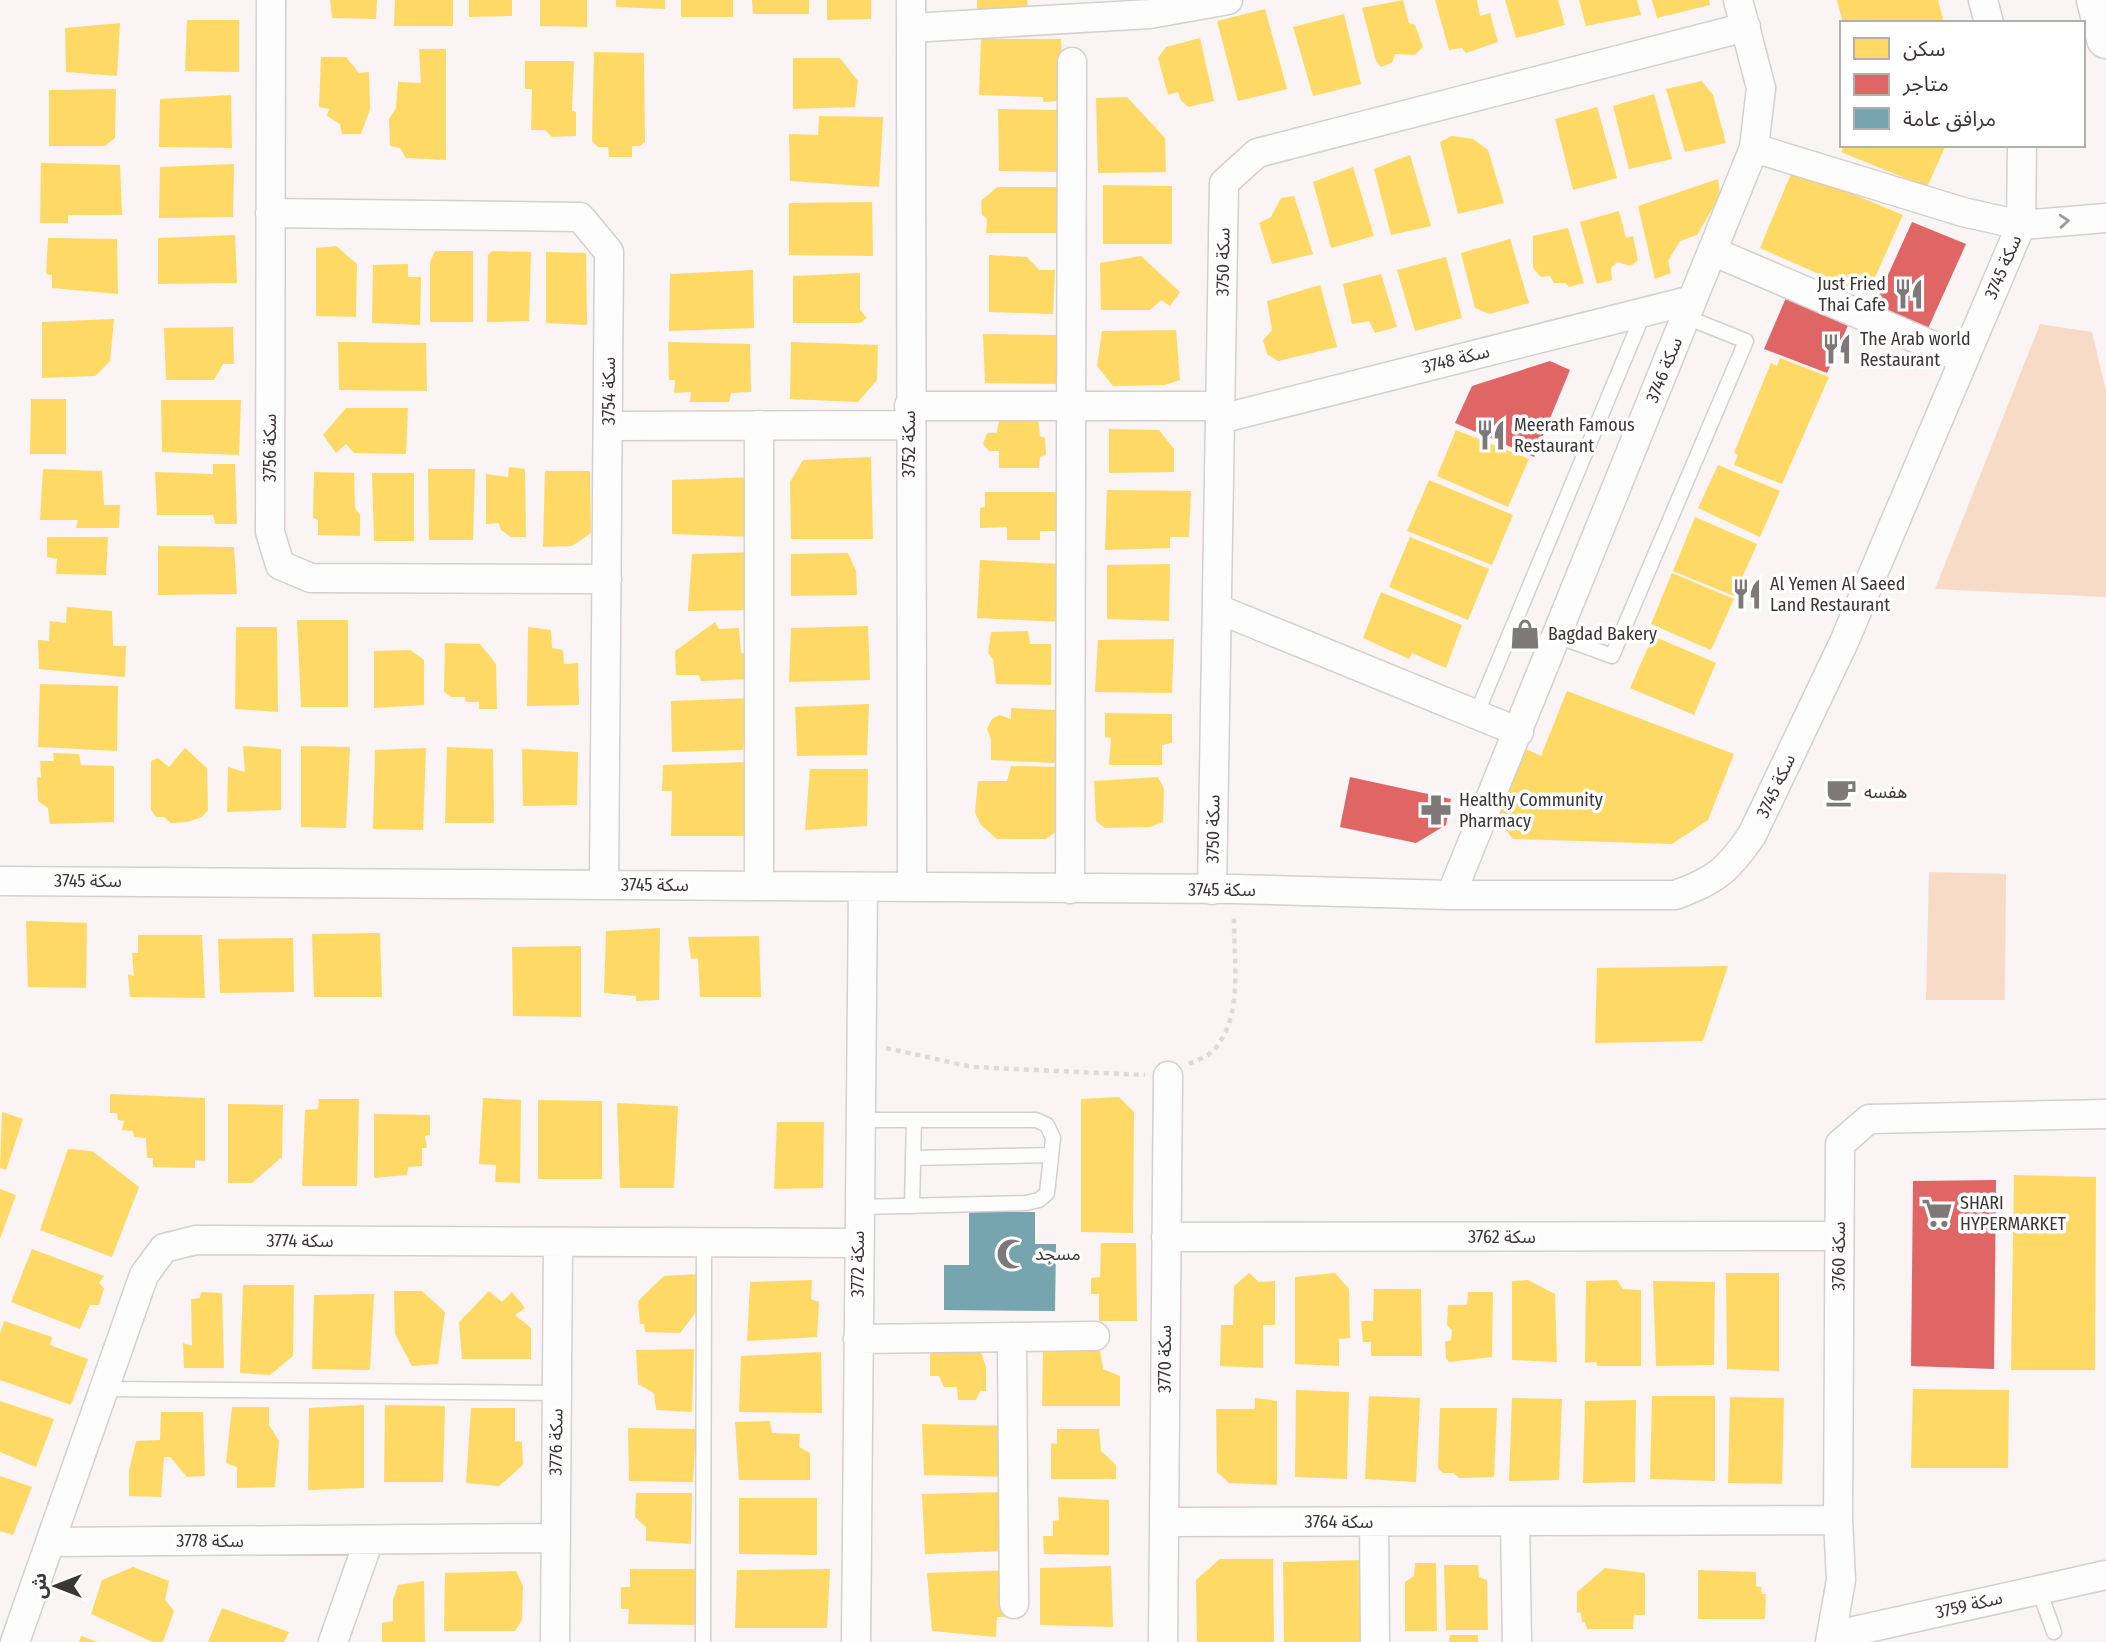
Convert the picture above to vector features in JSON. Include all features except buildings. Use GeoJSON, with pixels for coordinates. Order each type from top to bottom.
{"type":"FeatureCollection","features":[{"type":"Feature","properties":{"kind":"main road"},"geometry":{"type":"LineString","coordinates":[[2096,0],[2106,39]]}},
{"type":"Feature","properties":{"kind":"street","name":"سكة 3756"},"geometry":{"type":"LineString","coordinates":[[271,0],[270,532],[280,565],[311,578],[607,579]]}},
{"type":"Feature","properties":{"kind":"street"},"geometry":{"type":"LineString","coordinates":[[911,14],[1150,14],[1228,0]]}},
{"type":"Feature","properties":{"kind":"street","name":"سكة 3746"},"geometry":{"type":"LineString","coordinates":[[1451,895],[1754,148],[1761,88],[1738,0]]}},
{"type":"Feature","properties":{"kind":"street"},"geometry":{"type":"LineString","coordinates":[[1983,0],[1988,21]]}},
{"type":"Feature","properties":{"kind":"street"},"geometry":{"type":"LineString","coordinates":[[2085,21],[2091,0]]}},
{"type":"Feature","properties":{"kind":"street","name":"سكة 3752"},"geometry":{"type":"LineString","coordinates":[[911,14],[909,416],[912,887]]}},
{"type":"Feature","properties":{"kind":"street","name":"سكة 3750"},"geometry":{"type":"LineString","coordinates":[[1223,889],[1218,609],[1224,183],[1257,153],[1746,27]]}},
{"type":"Feature","properties":{"kind":"street"},"geometry":{"type":"LineString","coordinates":[[1070,889],[1072,62]]}},
{"type":"Feature","properties":{"kind":"street"},"geometry":{"type":"LineString","coordinates":[[1754,148],[1963,212],[2021,225],[2106,218]]}},
{"type":"Feature","properties":{"kind":"street"},"geometry":{"type":"LineString","coordinates":[[2021,225],[2027,148]]}},
{"type":"Feature","properties":{"kind":"street","name":"سكة 3754"},"geometry":{"type":"LineString","coordinates":[[270,213],[580,217],[609,252],[604,885]]}},
{"type":"Feature","properties":{"kind":"street","name":"سكة 3745"},"geometry":{"type":"LineString","coordinates":[[0,881],[1223,889],[1451,895],[1675,895],[1707,884],[1737,857],[1752,835],[1844,642],[2021,225]]}},
{"type":"Feature","properties":{"kind":"street"},"geometry":{"type":"LineString","coordinates":[[1712,251],[1964,359]]}},
{"type":"Feature","properties":{"kind":"street","name":"سكة 3748"},"geometry":{"type":"LineString","coordinates":[[608,426],[759,425],[1071,406],[1220,413],[1644,312],[1689,308]]}},
{"type":"Feature","properties":{"kind":"street"},"geometry":{"type":"LineString","coordinates":[[759,425],[759,886]]}},
{"type":"Feature","properties":{"kind":"street"},"geometry":{"type":"LineString","coordinates":[[1218,609],[1519,732]]}},
{"type":"Feature","properties":{"kind":"street","name":"سكة 3772"},"geometry":{"type":"LineString","coordinates":[[856,1642],[863,887]]}},
{"type":"Feature","properties":{"kind":"street","name":"سكة 3770"},"geometry":{"type":"LineString","coordinates":[[1163,1642],[1168,1076]]}},
{"type":"Feature","properties":{"kind":"street","name":"سكة 3760"},"geometry":{"type":"LineString","coordinates":[[1831,1639],[1841,1580],[1838,1520],[1840,1144],[1869,1119],[2106,1114]]}},
{"type":"Feature","properties":{"kind":"street","name":"سكة 3762"},"geometry":{"type":"LineString","coordinates":[[1166,1237],[1839,1236]]}},
{"type":"Feature","properties":{"kind":"street","name":"سكة 3774"},"geometry":{"type":"LineString","coordinates":[[15,1642],[145,1275],[164,1248],[196,1240],[858,1243]]}},
{"type":"Feature","properties":{"kind":"street","name":"سكة 3776"},"geometry":{"type":"LineString","coordinates":[[555,1642],[558,1242]]}},
{"type":"Feature","properties":{"kind":"street"},"geometry":{"type":"LineString","coordinates":[[858,1339],[1095,1336]]}},
{"type":"Feature","properties":{"kind":"street"},"geometry":{"type":"LineString","coordinates":[[1012,1337],[1014,1604]]}},
{"type":"Feature","properties":{"kind":"street","name":"سكة 3764"},"geometry":{"type":"LineString","coordinates":[[1164,1522],[1838,1520]]}},
{"type":"Feature","properties":{"kind":"street"},"geometry":{"type":"LineString","coordinates":[[1374,1522],[1375,1642]]}},
{"type":"Feature","properties":{"kind":"street"},"geometry":{"type":"LineString","coordinates":[[1515,1522],[1517,1642]]}},
{"type":"Feature","properties":{"kind":"street","name":"سكة 3778"},"geometry":{"type":"LineString","coordinates":[[50,1542],[555,1538]]}},
{"type":"Feature","properties":{"kind":"street"},"geometry":{"type":"LineString","coordinates":[[332,1642],[369,1540]]}},
{"type":"Feature","properties":{"kind":"street","name":"سكة 3759"},"geometry":{"type":"LineString","coordinates":[[1831,1639],[2106,1575]]}},
{"type":"Feature","properties":{"kind":"lane"},"geometry":{"type":"LineString","coordinates":[[1557,636],[1612,656],[1746,341],[1689,308]]}},
{"type":"Feature","properties":{"kind":"lane"},"geometry":{"type":"LineString","coordinates":[[1476,715],[1644,312]]}},
{"type":"Feature","properties":{"kind":"lane"},"geometry":{"type":"LineString","coordinates":[[859,1207],[1039,1200],[1047,1193],[1053,1138],[1047,1125],[1036,1120],[860,1120]]}},
{"type":"Feature","properties":{"kind":"lane"},"geometry":{"type":"LineString","coordinates":[[912,1206],[914,1120]]}},
{"type":"Feature","properties":{"kind":"lane"},"geometry":{"type":"LineString","coordinates":[[913,1158],[1051,1156]]}},
{"type":"Feature","properties":{"kind":"lane"},"geometry":{"type":"LineString","coordinates":[[703,1642],[704,1244]]}},
{"type":"Feature","properties":{"kind":"lane"},"geometry":{"type":"LineString","coordinates":[[104,1389],[557,1393]]}},
{"type":"Feature","properties":{"kind":"lane"},"geometry":{"type":"LineString","coordinates":[[2039,1590],[2054,1633]]}},
{"type":"Feature","properties":{"kind":"path"},"geometry":{"type":"LineString","coordinates":[[860,1042],[972,1067],[1168,1076],[1211,1053],[1233,1015],[1223,889]]}},
{"type":"Feature","properties":{"kind":"shaded area"},"geometry":{"type":"Polygon","coordinates":[[[2040,324],[2092,332],[2106,391],[2106,597],[1935,589],[2040,324]]]}},
{"type":"Feature","properties":{"kind":"shaded area"},"geometry":{"type":"Polygon","coordinates":[[[1929,872],[2006,874],[2005,1000],[1926,1000],[1929,872]]]}},
{"type":"Feature","properties":{"kind":"place","name":"Just Fried Thai Cafe"},"geometry":{"type":"Point","coordinates":[1909,294]}},
{"type":"Feature","properties":{"kind":"place","name":"The Arab world Restaurant"},"geometry":{"type":"Point","coordinates":[1837,349]}},
{"type":"Feature","properties":{"kind":"place","name":"Meerath Famous Restaurant"},"geometry":{"type":"Point","coordinates":[1491,435]}},
{"type":"Feature","properties":{"kind":"place","name":"Al Yemen Al Saeed Land Restaurant"},"geometry":{"type":"Point","coordinates":[1747,594]}},
{"type":"Feature","properties":{"kind":"place","name":"Bagdad Bakery"},"geometry":{"type":"Point","coordinates":[1525,634]}},
{"type":"Feature","properties":{"kind":"place","name":"هفسه"},"geometry":{"type":"Point","coordinates":[1841,792]}},
{"type":"Feature","properties":{"kind":"place","name":"Healthy Community Pharmacy"},"geometry":{"type":"Point","coordinates":[1436,810]}},
{"type":"Feature","properties":{"kind":"place","name":"SHARI HYPERMARKET"},"geometry":{"type":"Point","coordinates":[1937,1213]}},
{"type":"Feature","properties":{"kind":"place","name":"مسجد"},"geometry":{"type":"Point","coordinates":[1012,1254]}}]}
